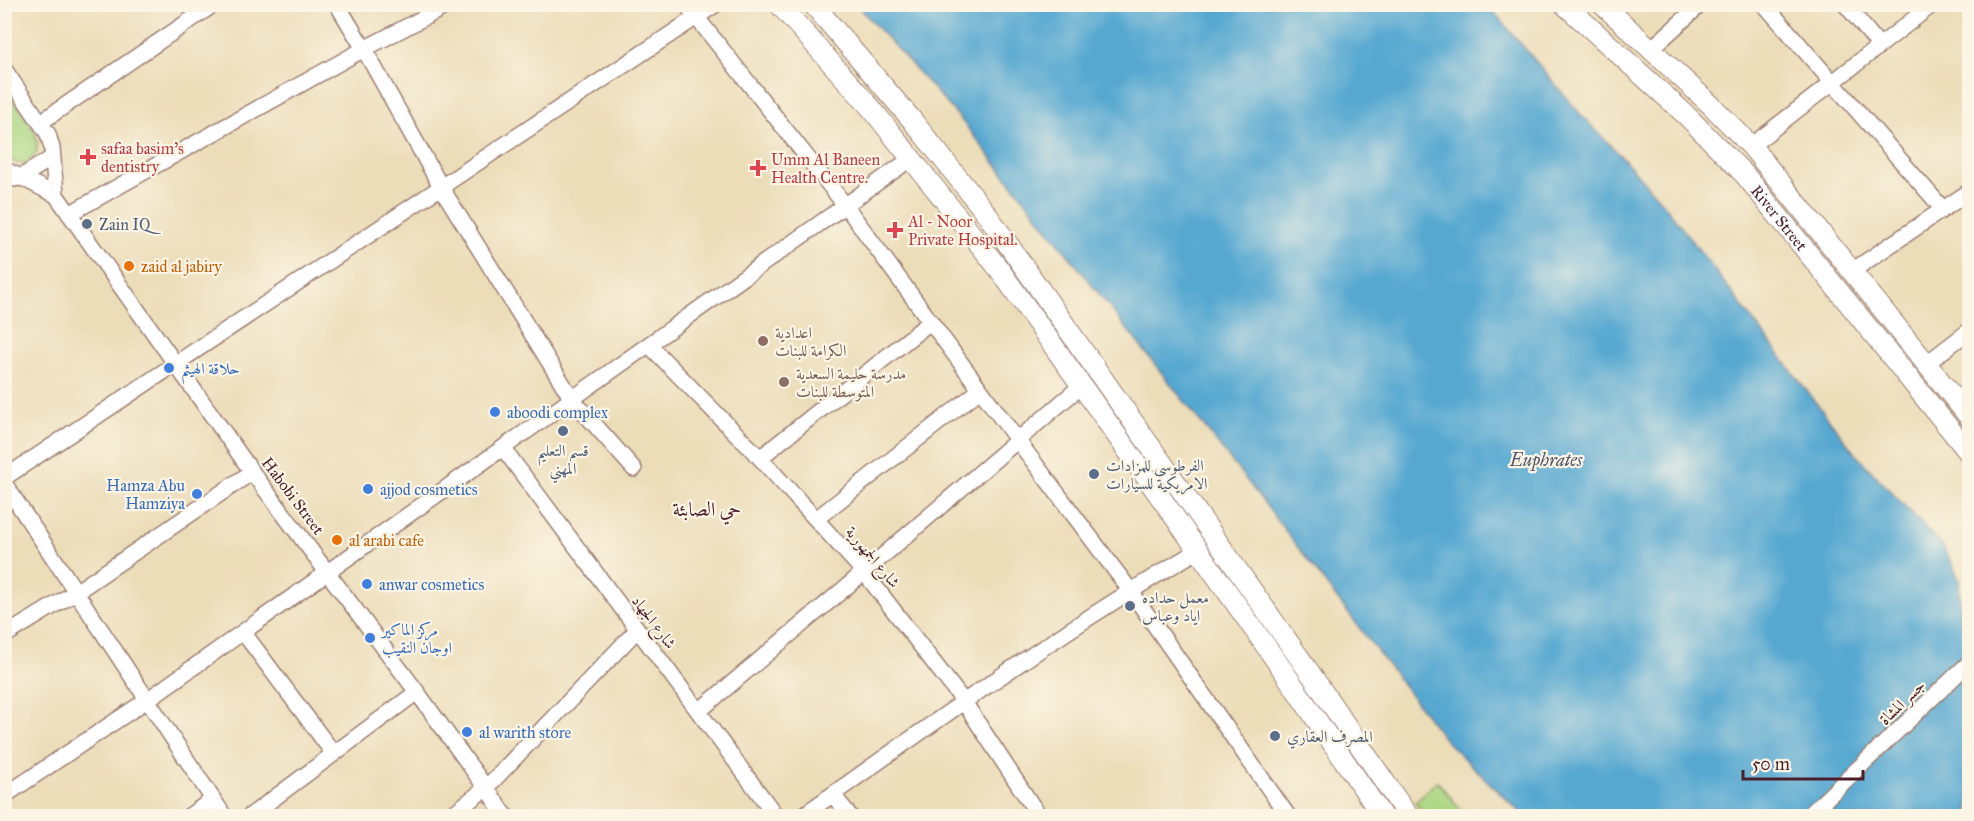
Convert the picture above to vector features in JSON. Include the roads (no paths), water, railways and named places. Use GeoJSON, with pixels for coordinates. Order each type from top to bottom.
{"type":"FeatureCollection","features":[{"type":"Feature","properties":{"kind":"main road"},"geometry":{"type":"LineString","coordinates":[[779,4],[912,158],[999,269],[1199,550],[1382,816]]}},
{"type":"Feature","properties":{"kind":"main road"},"geometry":{"type":"LineString","coordinates":[[813,4],[912,120],[986,213],[1408,816]]}},
{"type":"Feature","properties":{"kind":"main road","name":"River Street"},"geometry":{"type":"LineString","coordinates":[[1564,4],[1716,144],[1745,175],[1970,454]]}},
{"type":"Feature","properties":{"kind":"main road","name":"River Street"},"geometry":{"type":"LineString","coordinates":[[1602,4],[1719,112],[1751,146],[1970,418]]}},
{"type":"Feature","properties":{"kind":"main road"},"geometry":{"type":"LineString","coordinates":[[1786,225],[1804,213]]}},
{"type":"Feature","properties":{"kind":"main road"},"geometry":{"type":"LineString","coordinates":[[1144,473],[1162,462]]}},
{"type":"Feature","properties":{"kind":"street"},"geometry":{"type":"LineString","coordinates":[[41,122],[214,4]]}},
{"type":"Feature","properties":{"kind":"street"},"geometry":{"type":"LineString","coordinates":[[337,4],[441,187],[572,399],[634,469]]}},
{"type":"Feature","properties":{"kind":"street"},"geometry":{"type":"LineString","coordinates":[[69,214],[450,4]]}},
{"type":"Feature","properties":{"kind":"street"},"geometry":{"type":"LineString","coordinates":[[686,4],[845,206],[1130,590],[1288,816]]}},
{"type":"Feature","properties":{"kind":"street"},"geometry":{"type":"LineString","coordinates":[[4,478],[716,4]]}},
{"type":"Feature","properties":{"kind":"street"},"geometry":{"type":"LineString","coordinates":[[1651,49],[1701,4]]}},
{"type":"Feature","properties":{"kind":"street"},"geometry":{"type":"LineString","coordinates":[[1764,4],[1943,210]]}},
{"type":"Feature","properties":{"kind":"street"},"geometry":{"type":"LineString","coordinates":[[1845,4],[1879,45]]}},
{"type":"Feature","properties":{"kind":"street"},"geometry":{"type":"LineString","coordinates":[[1751,146],[1933,4]]}},
{"type":"Feature","properties":{"kind":"street","name":"Habobi Street"},"geometry":{"type":"LineString","coordinates":[[4,69],[48,134],[56,195],[252,472],[417,692],[506,816]]}},
{"type":"Feature","properties":{"kind":"street"},"geometry":{"type":"LineString","coordinates":[[12,179],[52,158]]}},
{"type":"Feature","properties":{"kind":"street"},"geometry":{"type":"LineString","coordinates":[[4,795],[147,700],[912,158]]}},
{"type":"Feature","properties":{"kind":"street"},"geometry":{"type":"LineString","coordinates":[[4,169],[12,179],[56,195]]}},
{"type":"Feature","properties":{"kind":"street"},"geometry":{"type":"LineString","coordinates":[[1852,271],[1970,191]]}},
{"type":"Feature","properties":{"kind":"street"},"geometry":{"type":"LineString","coordinates":[[760,458],[930,322]]}},
{"type":"Feature","properties":{"kind":"street"},"geometry":{"type":"LineString","coordinates":[[1926,364],[1970,330]]}},
{"type":"Feature","properties":{"kind":"street","name":"شارع الجمهورية"},"geometry":{"type":"LineString","coordinates":[[649,345],[760,458],[864,573],[964,702],[1040,816]]}},
{"type":"Feature","properties":{"kind":"street"},"geometry":{"type":"LineString","coordinates":[[699,711],[864,573],[1082,385]]}},
{"type":"Feature","properties":{"kind":"street"},"geometry":{"type":"LineString","coordinates":[[816,519],[980,390]]}},
{"type":"Feature","properties":{"kind":"street","name":"شارع الجهاد"},"geometry":{"type":"LineString","coordinates":[[503,448],[776,816]]}},
{"type":"Feature","properties":{"kind":"street"},"geometry":{"type":"LineString","coordinates":[[4,636],[76,592],[252,472]]}},
{"type":"Feature","properties":{"kind":"street"},"geometry":{"type":"LineString","coordinates":[[4,483],[224,816]]}},
{"type":"Feature","properties":{"kind":"street"},"geometry":{"type":"LineString","coordinates":[[802,816],[964,702],[1130,590],[1199,550]]}},
{"type":"Feature","properties":{"kind":"street"},"geometry":{"type":"LineString","coordinates":[[450,816],[486,788],[637,630]]}},
{"type":"Feature","properties":{"kind":"street"},"geometry":{"type":"LineString","coordinates":[[243,632],[334,754]]}},
{"type":"Feature","properties":{"kind":"street","name":"جسر المشاة"},"geometry":{"type":"LineString","coordinates":[[1808,816],[1970,662]]}},
{"type":"Feature","properties":{"kind":"street"},"geometry":{"type":"LineString","coordinates":[[250,816],[417,692]]}},
{"type":"Feature","properties":{"kind":"street"},"geometry":{"type":"LineString","coordinates":[[833,795],[850,816]]}},
{"type":"Feature","properties":{"kind":"street"},"geometry":{"type":"LineString","coordinates":[[189,816],[213,799]]}},
{"type":"Feature","properties":{"kind":"water","name":"Euphrates"},"geometry":{"type":"Polygon","coordinates":[[[857,5],[1488,5],[1581,115],[1666,207],[1857,456],[1939,542],[1951,561],[1959,580],[1961,624],[1969,636],[1969,816],[1524,816],[1446,741],[1248,482],[959,117],[857,5]]]}},
{"type":"Feature","properties":{"kind":"place","name":"safaa basim's dentistry"},"geometry":{"type":"Point","coordinates":[88,157]}},
{"type":"Feature","properties":{"kind":"place","name":"Umm Al Baneen Health Centre."},"geometry":{"type":"Point","coordinates":[758,168]}},
{"type":"Feature","properties":{"kind":"place","name":"Zain IQ"},"geometry":{"type":"Point","coordinates":[87,224]}},
{"type":"Feature","properties":{"kind":"place","name":"Al - Noor Private Hospital."},"geometry":{"type":"Point","coordinates":[895,230]}},
{"type":"Feature","properties":{"kind":"place","name":"zaid al jabiry"},"geometry":{"type":"Point","coordinates":[129,266]}},
{"type":"Feature","properties":{"kind":"place","name":"اعدادية الكرامة للبنات"},"geometry":{"type":"Point","coordinates":[763,341]}},
{"type":"Feature","properties":{"kind":"place","name":"حلاقة الهيثم"},"geometry":{"type":"Point","coordinates":[169,368]}},
{"type":"Feature","properties":{"kind":"place","name":"مدرسة حليمة السعدية المتوسطة للبنات"},"geometry":{"type":"Point","coordinates":[784,382]}},
{"type":"Feature","properties":{"kind":"place","name":"aboodi complex"},"geometry":{"type":"Point","coordinates":[495,412]}},
{"type":"Feature","properties":{"kind":"place","name":"قسم التعليم المهني"},"geometry":{"type":"Point","coordinates":[563,431]}},
{"type":"Feature","properties":{"kind":"place","name":"الفرطوسي للمزادات الامريكية للسيارات"},"geometry":{"type":"Point","coordinates":[1094,474]}},
{"type":"Feature","properties":{"kind":"place","name":"ajjod cosmetics"},"geometry":{"type":"Point","coordinates":[368,489]}},
{"type":"Feature","properties":{"kind":"place","name":"Hamza Abu Hamziya"},"geometry":{"type":"Point","coordinates":[197,494]}},
{"type":"Feature","properties":{"kind":"place","name":"al arabi cafe"},"geometry":{"type":"Point","coordinates":[337,540]}},
{"type":"Feature","properties":{"kind":"place","name":"anwar cosmetics"},"geometry":{"type":"Point","coordinates":[367,584]}},
{"type":"Feature","properties":{"kind":"place","name":"معمل حداده اياد وعباس"},"geometry":{"type":"Point","coordinates":[1130,606]}},
{"type":"Feature","properties":{"kind":"place","name":"مركز الماكير اوجان النقيب"},"geometry":{"type":"Point","coordinates":[370,638]}},
{"type":"Feature","properties":{"kind":"place","name":"al warith store"},"geometry":{"type":"Point","coordinates":[467,732]}},
{"type":"Feature","properties":{"kind":"place","name":"المصرف العقاري"},"geometry":{"type":"Point","coordinates":[1275,736]}},
{"type":"Feature","properties":{"kind":"district","name":"حي الصابئة"},"geometry":{"type":"Point","coordinates":[707,509]}}]}
